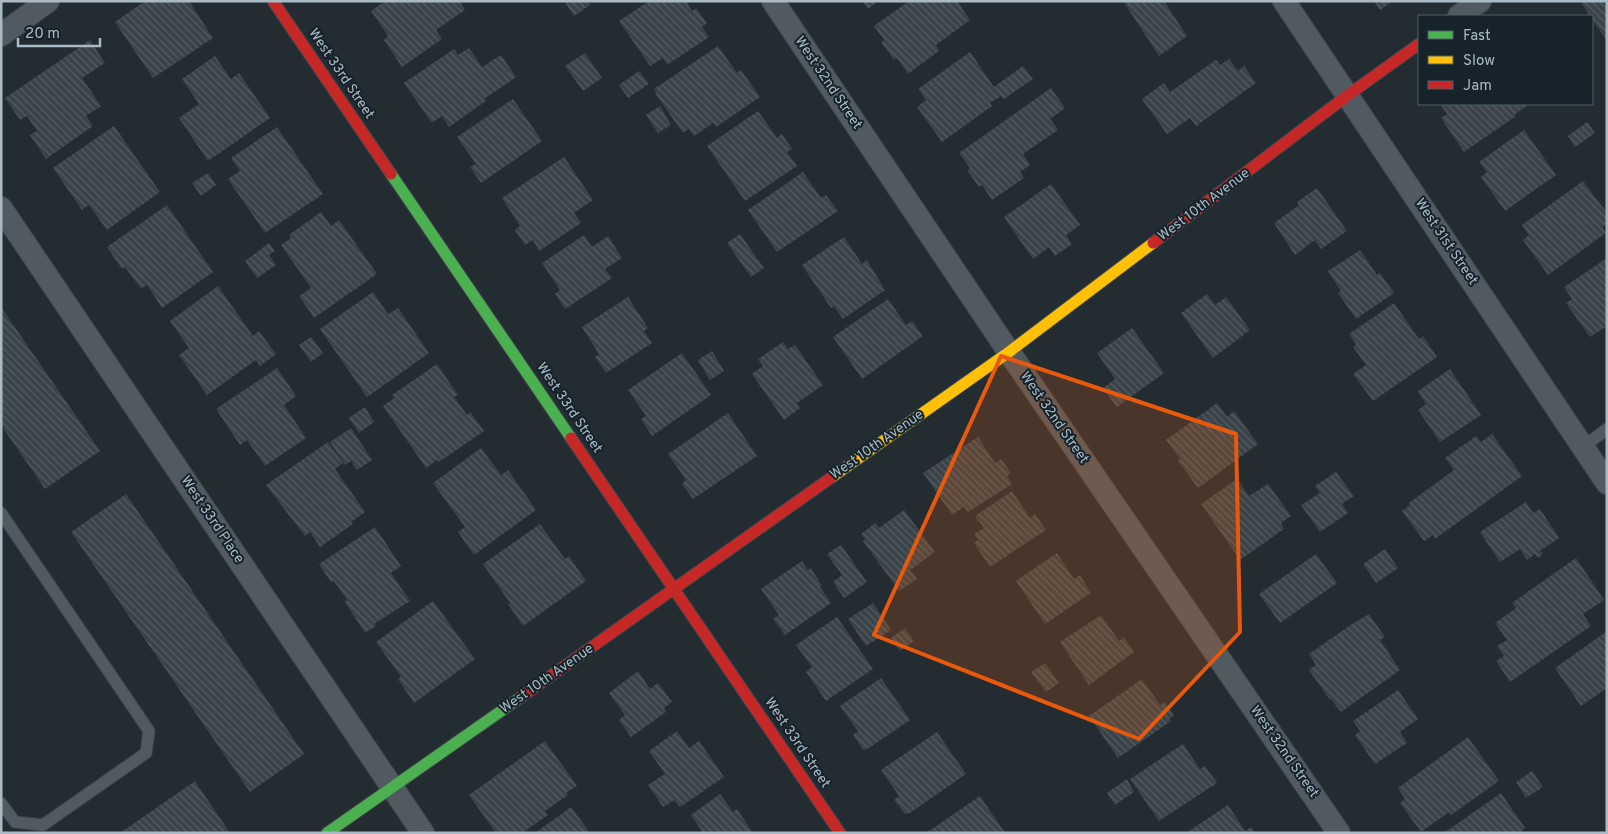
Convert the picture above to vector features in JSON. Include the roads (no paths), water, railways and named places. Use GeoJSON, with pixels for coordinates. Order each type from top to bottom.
{"type":"FeatureCollection","features":[{"type":"Feature","properties":{"kind":"street"},"geometry":{"type":"LineString","coordinates":[[1,35],[48,1]]}},
{"type":"Feature","properties":{"kind":"street","name":"West 33rd Street"},"geometry":{"type":"LineString","coordinates":[[273,1],[840,833]]}},
{"type":"Feature","properties":{"kind":"street","name":"West 32nd Street"},"geometry":{"type":"LineString","coordinates":[[773,1],[1009,352],[1339,833]]}},
{"type":"Feature","properties":{"kind":"street","name":"West 31st Street"},"geometry":{"type":"LineString","coordinates":[[1284,1],[1607,483]]}},
{"type":"Feature","properties":{"kind":"street"},"geometry":{"type":"LineString","coordinates":[[1460,15],[1480,1]]}},
{"type":"Feature","properties":{"kind":"street","name":"West 10th Avenue"},"geometry":{"type":"LineString","coordinates":[[327,833],[1009,352],[1348,95],[1418,45]]}},
{"type":"Feature","properties":{"kind":"street","name":"West 33rd Place"},"geometry":{"type":"LineString","coordinates":[[1,208],[423,833]]}},
{"type":"Feature","properties":{"kind":"lane"},"geometry":{"type":"LineString","coordinates":[[1583,447],[1607,430]]}},
{"type":"Feature","properties":{"kind":"lane"},"geometry":{"type":"LineString","coordinates":[[1,513],[149,731],[146,753],[43,825],[15,822],[1,803]]}}]}
